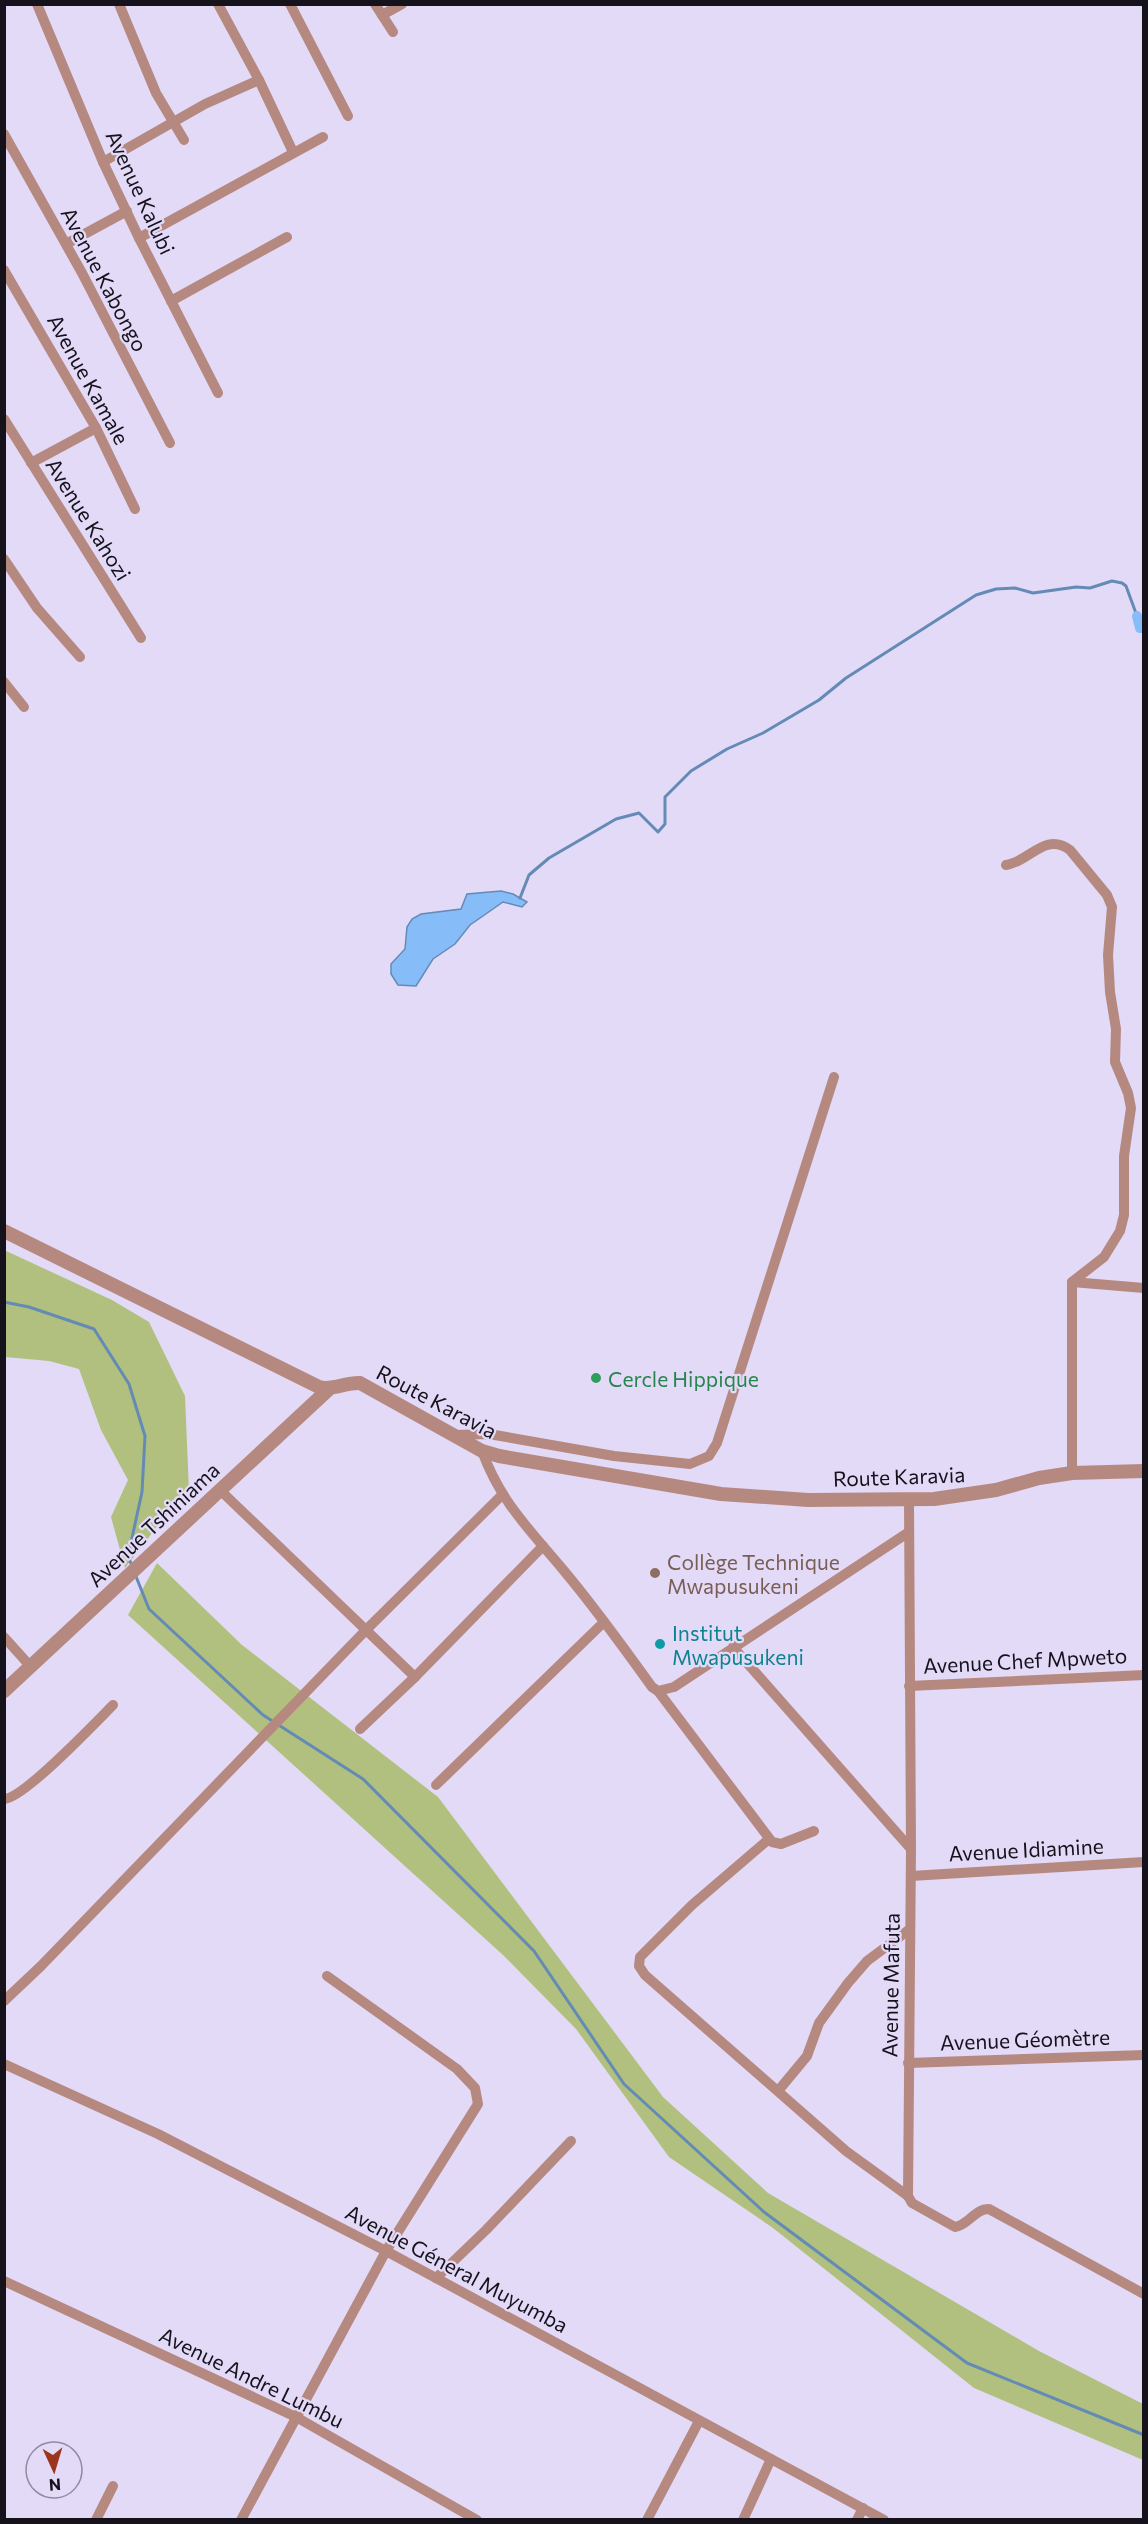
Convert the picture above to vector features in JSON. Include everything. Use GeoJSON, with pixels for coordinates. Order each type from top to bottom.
{"type":"FeatureCollection","features":[{"type":"Feature","properties":{"kind":"street","name":"Avenue Kalubi"},"geometry":{"type":"LineString","coordinates":[[37,4],[103,162],[218,393]]}},
{"type":"Feature","properties":{"kind":"street"},"geometry":{"type":"LineString","coordinates":[[119,4],[156,93],[184,140]]}},
{"type":"Feature","properties":{"kind":"street"},"geometry":{"type":"LineString","coordinates":[[218,4],[259,80],[293,152]]}},
{"type":"Feature","properties":{"kind":"street"},"geometry":{"type":"LineString","coordinates":[[290,4],[348,116]]}},
{"type":"Feature","properties":{"kind":"street"},"geometry":{"type":"LineString","coordinates":[[375,4],[393,32]]}},
{"type":"Feature","properties":{"kind":"street"},"geometry":{"type":"LineString","coordinates":[[382,15],[402,4]]}},
{"type":"Feature","properties":{"kind":"street"},"geometry":{"type":"LineString","coordinates":[[103,162],[172,122],[259,80]]}},
{"type":"Feature","properties":{"kind":"street","name":"Avenue Kabongo"},"geometry":{"type":"LineString","coordinates":[[4,134],[66,244],[170,442]]}},
{"type":"Feature","properties":{"kind":"street"},"geometry":{"type":"LineString","coordinates":[[139,238],[323,137]]}},
{"type":"Feature","properties":{"kind":"street"},"geometry":{"type":"LineString","coordinates":[[66,244],[127,211]]}},
{"type":"Feature","properties":{"kind":"street"},"geometry":{"type":"LineString","coordinates":[[171,301],[287,237]]}},
{"type":"Feature","properties":{"kind":"street","name":"Avenue Kamale"},"geometry":{"type":"LineString","coordinates":[[4,270],[96,428],[135,509]]}},
{"type":"Feature","properties":{"kind":"street","name":"Avenue Kahozi"},"geometry":{"type":"LineString","coordinates":[[4,419],[141,638]]}},
{"type":"Feature","properties":{"kind":"street"},"geometry":{"type":"LineString","coordinates":[[31,463],[96,428]]}},
{"type":"Feature","properties":{"kind":"street"},"geometry":{"type":"LineString","coordinates":[[4,559],[37,608],[80,657]]}},
{"type":"Feature","properties":{"kind":"street"},"geometry":{"type":"LineString","coordinates":[[4,682],[24,707]]}},
{"type":"Feature","properties":{"kind":"street"},"geometry":{"type":"LineString","coordinates":[[1006,865],[1017,862],[1043,846],[1052,844],[1064,846],[1070,850],[1107,895],[1112,907],[1108,954],[1110,992],[1116,1029],[1115,1062],[1128,1093],[1131,1108],[1124,1156],[1124,1215],[1117,1239],[1110,1251],[1072,1282]]}},
{"type":"Feature","properties":{"kind":"street"},"geometry":{"type":"LineString","coordinates":[[454,1435],[489,1434],[614,1456],[677,1464],[697,1462],[709,1456],[717,1443],[834,1077]]}},
{"type":"Feature","properties":{"kind":"street","name":"Route Karavia"},"geometry":{"type":"LineString","coordinates":[[4,1231],[321,1388],[360,1383],[482,1451],[506,1458],[721,1494],[808,1500],[909,1500],[957,1497],[1072,1473],[1143,1471]]}},
{"type":"Feature","properties":{"kind":"street"},"geometry":{"type":"LineString","coordinates":[[1072,1282],[1143,1288]]}},
{"type":"Feature","properties":{"kind":"street"},"geometry":{"type":"LineString","coordinates":[[1072,1282],[1072,1473]]}},
{"type":"Feature","properties":{"kind":"street"},"geometry":{"type":"LineString","coordinates":[[308,1382],[314,1396],[314,1403]]}},
{"type":"Feature","properties":{"kind":"street","name":"Avenue Tshiniama"},"geometry":{"type":"LineString","coordinates":[[4,1691],[330,1388]]}},
{"type":"Feature","properties":{"kind":"street"},"geometry":{"type":"LineString","coordinates":[[482,1451],[491,1476],[502,1495],[604,1622],[652,1687],[658,1691],[769,1839],[774,1844],[781,1844],[814,1831]]}},
{"type":"Feature","properties":{"kind":"street"},"geometry":{"type":"LineString","coordinates":[[221,1491],[415,1677]]}},
{"type":"Feature","properties":{"kind":"street"},"geometry":{"type":"LineString","coordinates":[[4,2001],[41,1966],[366,1630],[502,1495]]}},
{"type":"Feature","properties":{"kind":"street","name":"Avenue Mafuta"},"geometry":{"type":"LineString","coordinates":[[908,2196],[911,1876],[909,1500]]}},
{"type":"Feature","properties":{"kind":"street"},"geometry":{"type":"LineString","coordinates":[[658,1691],[674,1687],[909,1532]]}},
{"type":"Feature","properties":{"kind":"street"},"geometry":{"type":"LineString","coordinates":[[360,1730],[543,1546]]}},
{"type":"Feature","properties":{"kind":"street"},"geometry":{"type":"LineString","coordinates":[[436,1785],[604,1622]]}},
{"type":"Feature","properties":{"kind":"street"},"geometry":{"type":"LineString","coordinates":[[4,1637],[31,1667]]}},
{"type":"Feature","properties":{"kind":"street"},"geometry":{"type":"LineString","coordinates":[[734,1647],[911,1850]]}},
{"type":"Feature","properties":{"kind":"street","name":"Avenue Chef Mpweto"},"geometry":{"type":"LineString","coordinates":[[909,1686],[1143,1674]]}},
{"type":"Feature","properties":{"kind":"street"},"geometry":{"type":"LineString","coordinates":[[4,1799],[15,1796],[36,1778],[113,1705]]}},
{"type":"Feature","properties":{"kind":"street"},"geometry":{"type":"LineString","coordinates":[[769,1839],[692,1905],[640,1957],[639,1963],[645,1975],[846,2151],[908,2196],[912,2203],[955,2227],[966,2224],[981,2210],[989,2209],[1143,2294]]}},
{"type":"Feature","properties":{"kind":"street","name":"Avenue Idiamine"},"geometry":{"type":"LineString","coordinates":[[911,1876],[1143,1862]]}},
{"type":"Feature","properties":{"kind":"street"},"geometry":{"type":"LineString","coordinates":[[778,2091],[807,2056],[819,2023],[848,1983],[867,1961],[910,1929]]}},
{"type":"Feature","properties":{"kind":"street"},"geometry":{"type":"LineString","coordinates":[[241,2520],[386,2251],[478,2104],[477,2093],[457,2068],[327,1976]]}},
{"type":"Feature","properties":{"kind":"street","name":"Avenue Géomètre"},"geometry":{"type":"LineString","coordinates":[[908,2063],[1143,2055]]}},
{"type":"Feature","properties":{"kind":"street","name":"Avenue Géneral Muyumba"},"geometry":{"type":"LineString","coordinates":[[4,2064],[158,2134],[386,2251],[884,2520]]}},
{"type":"Feature","properties":{"kind":"street"},"geometry":{"type":"LineString","coordinates":[[436,2278],[486,2230],[571,2141]]}},
{"type":"Feature","properties":{"kind":"street","name":"Avenue Andre Lumbu"},"geometry":{"type":"LineString","coordinates":[[4,2281],[296,2417],[477,2520]]}},
{"type":"Feature","properties":{"kind":"street"},"geometry":{"type":"LineString","coordinates":[[647,2520],[699,2421]]}},
{"type":"Feature","properties":{"kind":"street"},"geometry":{"type":"LineString","coordinates":[[743,2520],[771,2459]]}},
{"type":"Feature","properties":{"kind":"street"},"geometry":{"type":"LineString","coordinates":[[96,2520],[113,2487]]}},
{"type":"Feature","properties":{"kind":"street"},"geometry":{"type":"LineString","coordinates":[[857,2520],[863,2508]]}},
{"type":"Feature","properties":{"kind":"green space"},"geometry":{"type":"Polygon","coordinates":[[[4,1250],[112,1300],[149,1322],[185,1396],[189,1491],[159,1524],[125,1568],[111,1517],[128,1480],[101,1430],[79,1369],[49,1361],[5,1357],[4,1250]]]}},
{"type":"Feature","properties":{"kind":"green space"},"geometry":{"type":"Polygon","coordinates":[[[157,1563],[242,1645],[438,1797],[663,2097],[768,2193],[1039,2351],[1143,2404],[1143,2460],[974,2388],[773,2228],[669,2157],[576,2029],[503,1955],[128,1615],[157,1563]]]}},
{"type":"Feature","properties":{"kind":"water"},"geometry":{"type":"Polygon","coordinates":[[[501,891],[513,894],[527,902],[522,907],[503,902],[470,925],[455,944],[433,959],[416,986],[398,985],[391,974],[391,964],[405,949],[407,927],[412,919],[421,914],[461,909],[467,894],[501,891]]]}},
{"type":"Feature","properties":{"kind":"waterway"},"geometry":{"type":"LineString","coordinates":[[520,898],[529,875],[549,858],[616,819],[639,813],[658,832],[665,824],[665,797],[691,771],[819,700],[846,678],[976,595],[996,589],[1015,588],[1033,593],[1076,587],[1090,588],[1112,581],[1126,586],[1137,616]]}},
{"type":"Feature","properties":{"kind":"waterway"},"geometry":{"type":"LineString","coordinates":[[1137,616],[1140,628],[1144,628]]}},
{"type":"Feature","properties":{"kind":"waterway"},"geometry":{"type":"LineString","coordinates":[[4,1302],[29,1307],[94,1329],[129,1384],[145,1436],[142,1492],[128,1556],[132,1566]]}},
{"type":"Feature","properties":{"kind":"waterway"},"geometry":{"type":"LineString","coordinates":[[135,1574],[149,1609],[263,1715],[363,1779],[534,1951],[624,2084],[764,2212],[967,2363],[1144,2435]]}},
{"type":"Feature","properties":{"kind":"place","name":"Cercle Hippique"},"geometry":{"type":"Point","coordinates":[596,1378]}},
{"type":"Feature","properties":{"kind":"place","name":"Collège Technique Mwapusukeni"},"geometry":{"type":"Point","coordinates":[655,1573]}},
{"type":"Feature","properties":{"kind":"place","name":"Institut Mwapusukeni"},"geometry":{"type":"Point","coordinates":[660,1644]}}]}
